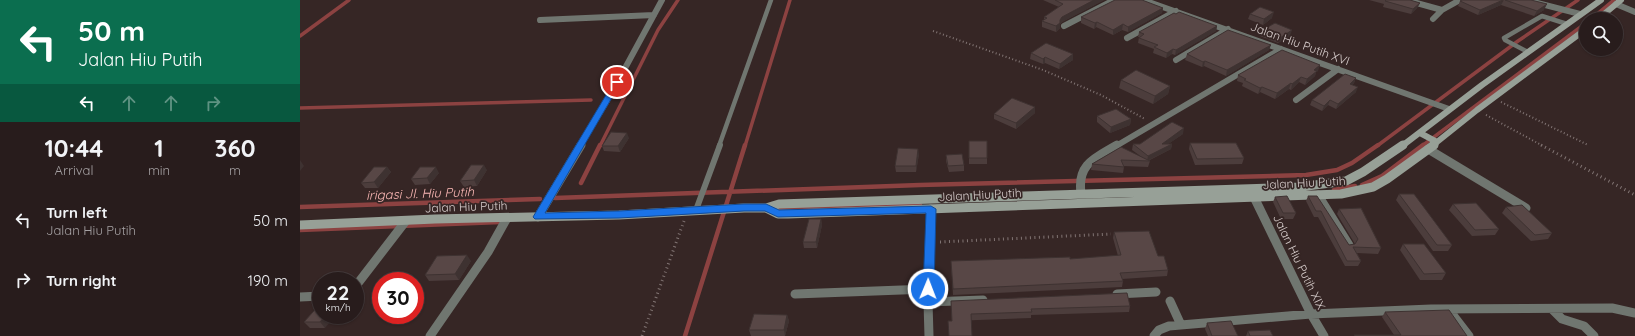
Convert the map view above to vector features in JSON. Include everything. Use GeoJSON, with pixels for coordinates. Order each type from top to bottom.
{"type":"FeatureCollection","features":[{"type":"Feature","properties":{"kind":"street"},"geometry":{"type":"LineString","coordinates":[[538,217],[611,94],[662,0]]}},
{"type":"Feature","properties":{"kind":"street"},"geometry":{"type":"LineString","coordinates":[[1064,26],[1114,0]]}},
{"type":"Feature","properties":{"kind":"street","name":"Jalan Hiu Putih XVI"},"geometry":{"type":"LineString","coordinates":[[1142,0],[1228,29],[1449,109]]}},
{"type":"Feature","properties":{"kind":"street"},"geometry":{"type":"LineString","coordinates":[[1406,0],[1442,10]]}},
{"type":"Feature","properties":{"kind":"street"},"geometry":{"type":"LineString","coordinates":[[1433,19],[1442,10],[1460,0]]}},
{"type":"Feature","properties":{"kind":"street"},"geometry":{"type":"LineString","coordinates":[[1526,0],[1579,14]]}},
{"type":"Feature","properties":{"kind":"street"},"geometry":{"type":"LineString","coordinates":[[1583,12],[1602,0]]}},
{"type":"Feature","properties":{"kind":"street"},"geometry":{"type":"LineString","coordinates":[[1606,12],[1621,0]]}},
{"type":"Feature","properties":{"kind":"street"},"geometry":{"type":"LineString","coordinates":[[1616,4],[1635,12]]}},
{"type":"Feature","properties":{"kind":"street"},"geometry":{"type":"LineString","coordinates":[[1127,38],[1176,11]]}},
{"type":"Feature","properties":{"kind":"street"},"geometry":{"type":"LineString","coordinates":[[540,20],[654,15]]}},
{"type":"Feature","properties":{"kind":"street"},"geometry":{"type":"LineString","coordinates":[[766,208],[779,204],[1299,187],[1346,181],[1364,172],[1420,133],[1449,109],[1579,15]]}},
{"type":"Feature","properties":{"kind":"street"},"geometry":{"type":"LineString","coordinates":[[1568,24],[1579,27]]}},
{"type":"Feature","properties":{"kind":"street"},"geometry":{"type":"LineString","coordinates":[[1176,60],[1228,29]]}},
{"type":"Feature","properties":{"kind":"street","name":"Jalan Hiu Putih"},"geometry":{"type":"LineString","coordinates":[[300,226],[405,222],[435,219],[538,217],[740,208],[766,208],[778,214],[1318,195],[1353,192],[1373,187],[1387,179],[1428,149],[1492,98],[1579,34]]}},
{"type":"Feature","properties":{"kind":"street"},"geometry":{"type":"LineString","coordinates":[[1081,193],[1080,178],[1082,170],[1093,160],[1231,80],[1281,48]]}},
{"type":"Feature","properties":{"kind":"street"},"geometry":{"type":"LineString","coordinates":[[1296,100],[1338,69]]}},
{"type":"Feature","properties":{"kind":"street"},"geometry":{"type":"LineString","coordinates":[[1420,133],[1437,142]]}},
{"type":"Feature","properties":{"kind":"street"},"geometry":{"type":"LineString","coordinates":[[1428,149],[1526,208]]}},
{"type":"Feature","properties":{"kind":"street"},"geometry":{"type":"LineString","coordinates":[[1171,190],[1175,200]]}},
{"type":"Feature","properties":{"kind":"street"},"geometry":{"type":"LineString","coordinates":[[1318,195],[1349,245]]}},
{"type":"Feature","properties":{"kind":"street","name":"Jalan Hiu Putih XIX"},"geometry":{"type":"LineString","coordinates":[[1254,197],[1311,314],[1324,336]]}},
{"type":"Feature","properties":{"kind":"street"},"geometry":{"type":"LineString","coordinates":[[930,336],[928,289],[931,209]]}},
{"type":"Feature","properties":{"kind":"street"},"geometry":{"type":"LineString","coordinates":[[430,336],[488,252],[507,218]]}},
{"type":"Feature","properties":{"kind":"street"},"geometry":{"type":"LineString","coordinates":[[364,275],[405,222]]}},
{"type":"Feature","properties":{"kind":"street"},"geometry":{"type":"LineString","coordinates":[[795,294],[928,289]]}},
{"type":"Feature","properties":{"kind":"street"},"geometry":{"type":"LineString","coordinates":[[1109,294],[1156,292]]}},
{"type":"Feature","properties":{"kind":"street"},"geometry":{"type":"LineString","coordinates":[[300,297],[312,296]]}},
{"type":"Feature","properties":{"kind":"street"},"geometry":{"type":"LineString","coordinates":[[928,302],[991,299]]}},
{"type":"Feature","properties":{"kind":"street"},"geometry":{"type":"LineString","coordinates":[[1170,301],[1181,325]]}},
{"type":"Feature","properties":{"kind":"street"},"geometry":{"type":"LineString","coordinates":[[1154,336],[1159,330],[1169,326],[1311,314],[1449,310],[1612,308],[1635,312]]}},
{"type":"Feature","properties":{"kind":"street"},"geometry":{"type":"LineString","coordinates":[[1552,309],[1562,319],[1584,326],[1594,336]]}},
{"type":"Feature","properties":{"kind":"street"},"geometry":{"type":"LineString","coordinates":[[1449,310],[1469,336]]}},
{"type":"Feature","properties":{"kind":"lane"},"geometry":{"type":"LineString","coordinates":[[695,210],[723,139],[731,110],[771,0]]}},
{"type":"Feature","properties":{"kind":"lane"},"geometry":{"type":"LineString","coordinates":[[1528,52],[1505,40],[1504,38],[1542,16],[1568,24]]}},
{"type":"Feature","properties":{"kind":"path"},"geometry":{"type":"LineString","coordinates":[[933,31],[1043,70],[1101,95],[1153,124]]}},
{"type":"Feature","properties":{"kind":"path"},"geometry":{"type":"LineString","coordinates":[[1492,98],[1588,145]]}},
{"type":"Feature","properties":{"kind":"path"},"geometry":{"type":"LineString","coordinates":[[1477,110],[1635,195]]}},
{"type":"Feature","properties":{"kind":"path"},"geometry":{"type":"LineString","coordinates":[[642,336],[695,210]]}},
{"type":"Feature","properties":{"kind":"path"},"geometry":{"type":"LineString","coordinates":[[929,242],[1111,234]]}},
{"type":"Feature","properties":{"kind":"building"},"geometry":{"type":"Polygon","coordinates":[[[1055,0],[1094,0],[1062,17],[1060,23],[1056,26],[1042,21],[1047,18],[1044,17],[1063,4],[1055,0]]]}},
{"type":"Feature","properties":{"kind":"building"},"geometry":{"type":"Polygon","coordinates":[[[1115,0],[1142,0],[1163,8],[1128,27],[1123,24],[1113,30],[1097,22],[1095,23],[1081,17],[1115,0]]]}},
{"type":"Feature","properties":{"kind":"building"},"geometry":{"type":"Polygon","coordinates":[[[1410,0],[1420,3],[1413,9],[1385,1],[1410,0]]]}},
{"type":"Feature","properties":{"kind":"building"},"geometry":{"type":"Polygon","coordinates":[[[1503,0],[1480,10],[1460,1],[1503,0]]]}},
{"type":"Feature","properties":{"kind":"building"},"geometry":{"type":"Polygon","coordinates":[[[1505,0],[1531,0],[1547,4],[1537,11],[1505,0]]]}},
{"type":"Feature","properties":{"kind":"building"},"geometry":{"type":"Polygon","coordinates":[[[1260,7],[1274,12],[1264,19],[1250,14],[1260,7]]]}},
{"type":"Feature","properties":{"kind":"building"},"geometry":{"type":"Polygon","coordinates":[[[1179,12],[1217,26],[1176,50],[1173,49],[1167,53],[1154,47],[1158,45],[1139,38],[1144,34],[1139,32],[1174,13],[1176,14],[1179,12]]]}},
{"type":"Feature","properties":{"kind":"building"},"geometry":{"type":"Polygon","coordinates":[[[1275,23],[1292,30],[1280,38],[1261,31],[1275,23]]]}},
{"type":"Feature","properties":{"kind":"building"},"geometry":{"type":"Polygon","coordinates":[[[1228,30],[1271,45],[1227,70],[1205,61],[1203,62],[1187,54],[1228,30]]]}},
{"type":"Feature","properties":{"kind":"building"},"geometry":{"type":"Polygon","coordinates":[[[1046,43],[1073,54],[1060,64],[1045,57],[1043,59],[1031,53],[1046,43]]]}},
{"type":"Feature","properties":{"kind":"building"},"geometry":{"type":"Polygon","coordinates":[[[1282,50],[1320,65],[1314,70],[1317,71],[1307,79],[1301,77],[1277,93],[1262,87],[1260,88],[1244,80],[1246,79],[1238,75],[1282,50]]]}},
{"type":"Feature","properties":{"kind":"building"},"geometry":{"type":"Polygon","coordinates":[[[1136,70],[1170,86],[1155,96],[1121,80],[1136,70]]]}},
{"type":"Feature","properties":{"kind":"building"},"geometry":{"type":"Polygon","coordinates":[[[1345,74],[1356,78],[1350,84],[1358,87],[1338,104],[1330,100],[1324,106],[1312,100],[1345,74]]]}},
{"type":"Feature","properties":{"kind":"building"},"geometry":{"type":"Polygon","coordinates":[[[1012,98],[1035,107],[1016,123],[994,114],[1012,98]]]}},
{"type":"Feature","properties":{"kind":"building"},"geometry":{"type":"Polygon","coordinates":[[[1116,109],[1131,119],[1111,127],[1097,116],[1116,109]]]}},
{"type":"Feature","properties":{"kind":"building"},"geometry":{"type":"Polygon","coordinates":[[[1172,122],[1184,128],[1162,144],[1172,144],[1148,156],[1133,144],[1140,144],[1172,122]]]}},
{"type":"Feature","properties":{"kind":"building"},"geometry":{"type":"Polygon","coordinates":[[[611,132],[627,133],[618,146],[602,146],[611,132]]]}},
{"type":"Feature","properties":{"kind":"building"},"geometry":{"type":"Polygon","coordinates":[[[969,141],[987,141],[987,158],[969,158],[969,141]]]}},
{"type":"Feature","properties":{"kind":"building"},"geometry":{"type":"Polygon","coordinates":[[[1190,143],[1236,143],[1244,158],[1197,159],[1190,143]]]}},
{"type":"Feature","properties":{"kind":"building"},"geometry":{"type":"Polygon","coordinates":[[[1121,147],[1150,161],[1121,160],[1124,167],[1092,164],[1121,147]]]}},
{"type":"Feature","properties":{"kind":"building"},"geometry":{"type":"Polygon","coordinates":[[[898,148],[918,149],[916,166],[895,166],[898,148]]]}},
{"type":"Feature","properties":{"kind":"building"},"geometry":{"type":"Polygon","coordinates":[[[962,154],[964,165],[948,166],[946,155],[962,154]]]}},
{"type":"Feature","properties":{"kind":"building"},"geometry":{"type":"Polygon","coordinates":[[[471,165],[484,165],[474,180],[460,181],[471,165]]]}},
{"type":"Feature","properties":{"kind":"building"},"geometry":{"type":"Polygon","coordinates":[[[374,167],[387,167],[374,182],[361,183],[374,167]]]}},
{"type":"Feature","properties":{"kind":"building"},"geometry":{"type":"Polygon","coordinates":[[[420,167],[436,167],[427,178],[411,179],[420,167]]]}},
{"type":"Feature","properties":{"kind":"building"},"geometry":{"type":"Polygon","coordinates":[[[1399,194],[1414,194],[1452,245],[1437,245],[1399,194]]]}},
{"type":"Feature","properties":{"kind":"building"},"geometry":{"type":"Polygon","coordinates":[[[1287,196],[1296,213],[1283,213],[1275,197],[1287,196]]]}},
{"type":"Feature","properties":{"kind":"building"},"geometry":{"type":"Polygon","coordinates":[[[1308,196],[1317,196],[1349,245],[1355,244],[1358,239],[1339,209],[1361,208],[1381,248],[1353,247],[1361,261],[1347,261],[1321,211],[1316,211],[1308,196]]]}},
{"type":"Feature","properties":{"kind":"building"},"geometry":{"type":"Polygon","coordinates":[[[1476,203],[1499,229],[1475,230],[1453,204],[1476,203]]]}},
{"type":"Feature","properties":{"kind":"building"},"geometry":{"type":"Polygon","coordinates":[[[1522,205],[1552,233],[1535,235],[1506,207],[1522,205]]]}},
{"type":"Feature","properties":{"kind":"building"},"geometry":{"type":"Polygon","coordinates":[[[809,219],[821,219],[816,242],[803,242],[809,219]]]}},
{"type":"Feature","properties":{"kind":"building"},"geometry":{"type":"Polygon","coordinates":[[[1149,231],[1158,256],[1164,256],[1168,270],[1120,273],[1123,281],[953,289],[951,261],[1070,257],[1070,259],[1121,255],[1114,232],[1149,231]]]}},
{"type":"Feature","properties":{"kind":"building"},"geometry":{"type":"Polygon","coordinates":[[[1403,244],[1424,244],[1446,273],[1424,274],[1403,244]]]}},
{"type":"Feature","properties":{"kind":"building"},"geometry":{"type":"Polygon","coordinates":[[[467,255],[455,274],[425,275],[437,256],[467,255]]]}},
{"type":"Feature","properties":{"kind":"building"},"geometry":{"type":"Polygon","coordinates":[[[1127,293],[1130,306],[1031,309],[1032,312],[971,314],[972,336],[949,336],[948,321],[952,321],[951,301],[1127,293]]]}},
{"type":"Feature","properties":{"kind":"building"},"geometry":{"type":"Polygon","coordinates":[[[1449,310],[1467,336],[1354,335],[1401,335],[1385,312],[1449,310]]]}},
{"type":"Feature","properties":{"kind":"building"},"geometry":{"type":"Polygon","coordinates":[[[312,313],[312,322],[304,322],[312,313]]]}},
{"type":"Feature","properties":{"kind":"building"},"geometry":{"type":"Polygon","coordinates":[[[754,314],[787,315],[784,330],[749,330],[754,314]]]}},
{"type":"Feature","properties":{"kind":"building"},"geometry":{"type":"Polygon","coordinates":[[[1231,321],[1238,336],[1212,336],[1207,323],[1231,321]]]}},
{"type":"Feature","properties":{"kind":"building"},"geometry":{"type":"Polygon","coordinates":[[[1270,330],[1273,336],[1250,336],[1248,331],[1270,330]]]}},
{"type":"Feature","properties":{"kind":"waterway"},"geometry":{"type":"LineString","coordinates":[[300,36],[349,0]]}},
{"type":"Feature","properties":{"kind":"waterway"},"geometry":{"type":"LineString","coordinates":[[600,146],[658,30],[678,0]]}},
{"type":"Feature","properties":{"kind":"waterway"},"geometry":{"type":"LineString","coordinates":[[745,146],[790,0]]}},
{"type":"Feature","properties":{"kind":"waterway"},"geometry":{"type":"LineString","coordinates":[[1377,146],[1518,41],[1578,0]]}},
{"type":"Feature","properties":{"kind":"waterway"},"geometry":{"type":"LineString","coordinates":[[1599,12],[1614,0]]}},
{"type":"Feature","properties":{"kind":"waterway"},"geometry":{"type":"LineString","coordinates":[[1422,146],[1579,28]]}},
{"type":"Feature","properties":{"kind":"waterway"},"geometry":{"type":"LineString","coordinates":[[300,108],[591,100]]}},
{"type":"Feature","properties":{"kind":"waterway"},"geometry":{"type":"LineString","coordinates":[[581,183],[600,145]]}},
{"type":"Feature","properties":{"kind":"waterway"},"geometry":{"type":"LineString","coordinates":[[730,192],[745,145]]}},
{"type":"Feature","properties":{"kind":"waterway"},"geometry":{"type":"LineString","coordinates":[[730,192],[920,185],[1306,175],[1337,170],[1352,163],[1378,145]]}},
{"type":"Feature","properties":{"kind":"waterway"},"geometry":{"type":"LineString","coordinates":[[1362,185],[1382,176],[1423,145]]}},
{"type":"Feature","properties":{"kind":"waterway"},"geometry":{"type":"LineString","coordinates":[[1334,190],[1355,186]]}},
{"type":"Feature","properties":{"kind":"waterway","name":"irigasi Jl. Hiu Putih"},"geometry":{"type":"LineString","coordinates":[[555,198],[730,192]]}},
{"type":"Feature","properties":{"kind":"waterway"},"geometry":{"type":"LineString","coordinates":[[685,336],[730,192]]}},
{"type":"Feature","properties":{"kind":"waterway","name":"irigasi Jl. Hiu Putih"},"geometry":{"type":"LineString","coordinates":[[300,207],[540,199]]}},
{"type":"Feature","properties":{"kind":"waterway"},"geometry":{"type":"LineString","coordinates":[[774,210],[920,205]]}},
{"type":"Feature","properties":{"kind":"waterway"},"geometry":{"type":"LineString","coordinates":[[300,230],[500,222]]}},
{"type":"Feature","properties":{"kind":"route"},"geometry":{"type":"LineString","coordinates":[[617,82],[538,217],[619,215],[744,208],[766,208],[778,214],[931,209],[928,289]]}}]}
